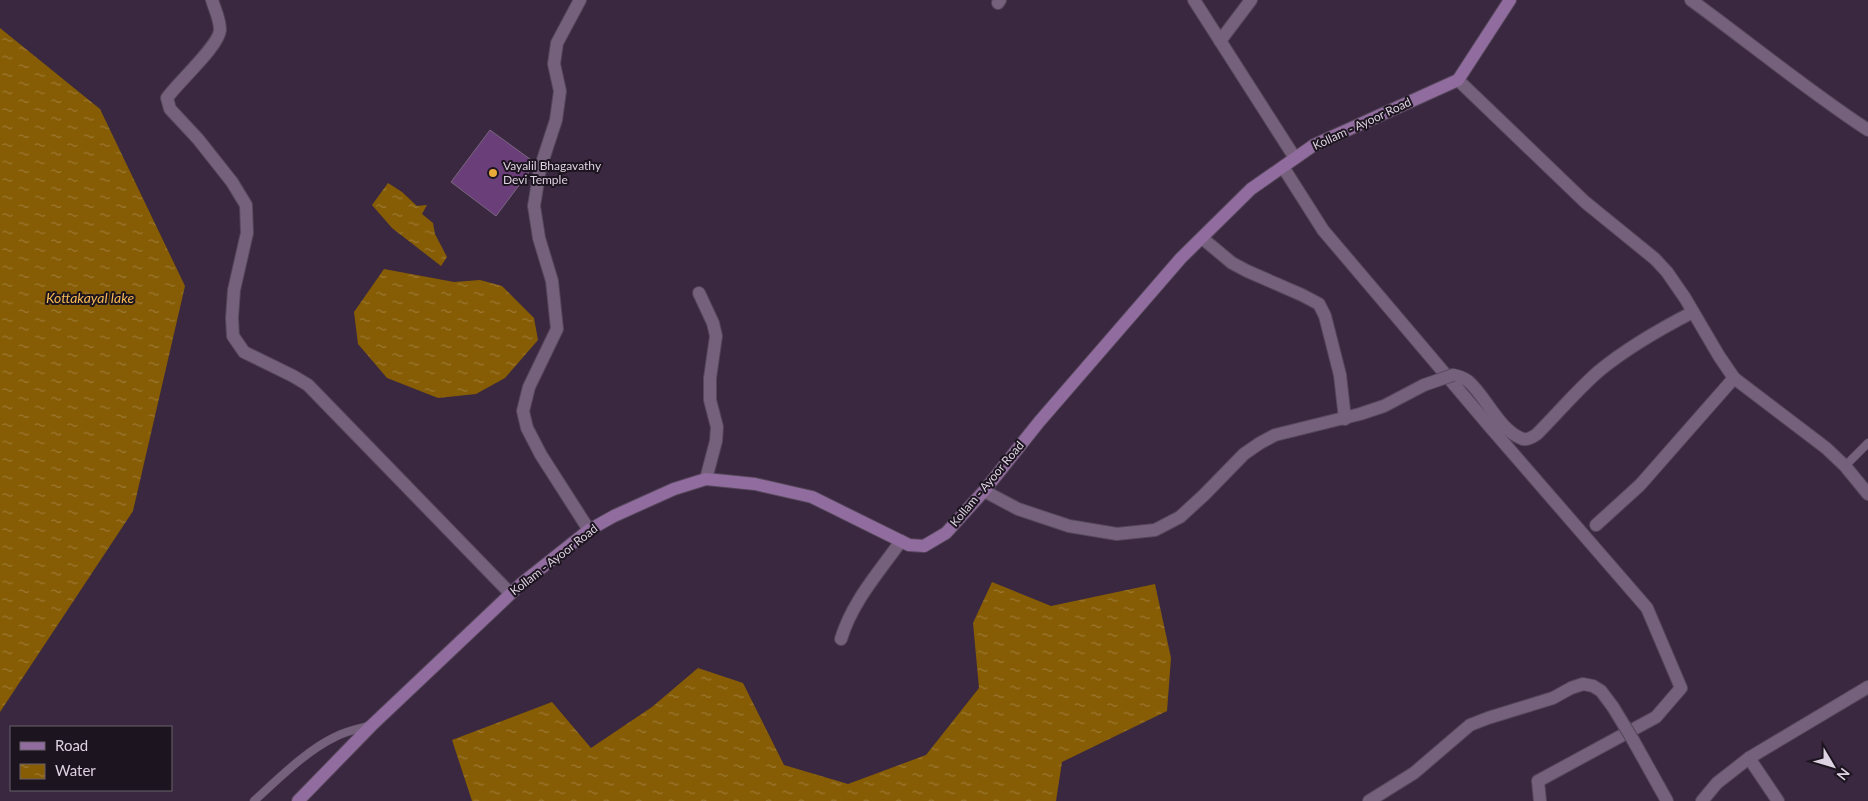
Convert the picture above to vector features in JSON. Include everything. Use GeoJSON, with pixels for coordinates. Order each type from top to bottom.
{"type":"FeatureCollection","features":[{"type":"Feature","properties":{"kind":"main road"},"geometry":{"type":"LineString","coordinates":[[1458,80],[1510,0]]}},
{"type":"Feature","properties":{"kind":"main road","name":"Kollam - Ayoor Road"},"geometry":{"type":"LineString","coordinates":[[298,801],[370,726],[510,593],[589,530],[614,516],[657,497],[706,479],[755,484],[812,497],[909,546],[924,546],[935,540],[946,533],[984,491],[1039,422],[1181,258],[1251,189],[1314,145],[1458,80]]}},
{"type":"Feature","properties":{"kind":"street"},"geometry":{"type":"LineString","coordinates":[[212,0],[219,18],[220,32],[212,48],[167,98],[170,109],[198,139],[232,182],[246,205],[247,233],[234,290],[233,336],[244,352],[294,376],[308,385],[510,593]]}},
{"type":"Feature","properties":{"kind":"street"},"geometry":{"type":"LineString","coordinates":[[580,0],[557,43],[554,64],[560,92],[556,120],[540,169],[534,206],[539,238],[552,281],[556,329],[529,387],[523,410],[527,428],[541,454],[589,530]]}},
{"type":"Feature","properties":{"kind":"street"},"geometry":{"type":"LineString","coordinates":[[1194,0],[1295,158]]}},
{"type":"Feature","properties":{"kind":"street"},"geometry":{"type":"LineString","coordinates":[[1220,41],[1251,0]]}},
{"type":"Feature","properties":{"kind":"street"},"geometry":{"type":"LineString","coordinates":[[1691,0],[1722,22],[1770,61],[1868,130]]}},
{"type":"Feature","properties":{"kind":"street"},"geometry":{"type":"LineString","coordinates":[[1458,80],[1585,202],[1655,258],[1667,272],[1734,378],[1826,448],[1845,466],[1868,494]]}},
{"type":"Feature","properties":{"kind":"street"},"geometry":{"type":"LineString","coordinates":[[1283,167],[1323,230],[1490,428],[1647,608],[1681,688],[1656,717],[1538,781],[1540,801]]}},
{"type":"Feature","properties":{"kind":"street"},"geometry":{"type":"LineString","coordinates":[[1202,238],[1232,263],[1247,272],[1308,298],[1319,304],[1323,309],[1340,375],[1345,419]]}},
{"type":"Feature","properties":{"kind":"street"},"geometry":{"type":"LineString","coordinates":[[698,293],[714,322],[716,336],[710,400],[717,427],[716,441],[706,479]]}},
{"type":"Feature","properties":{"kind":"street"},"geometry":{"type":"LineString","coordinates":[[984,491],[1018,509],[1069,526],[1117,534],[1155,530],[1180,517],[1244,454],[1275,435],[1345,419],[1384,406],[1424,385],[1453,375],[1466,379],[1481,394],[1504,425],[1523,439],[1529,439],[1537,434],[1598,373],[1619,355],[1693,312]]}},
{"type":"Feature","properties":{"kind":"street"},"geometry":{"type":"LineString","coordinates":[[1596,525],[1640,485],[1734,378]]}},
{"type":"Feature","properties":{"kind":"street"},"geometry":{"type":"LineString","coordinates":[[841,639],[856,605],[901,542]]}},
{"type":"Feature","properties":{"kind":"street"},"geometry":{"type":"LineString","coordinates":[[1369,801],[1414,773],[1470,725],[1553,698],[1583,684],[1594,686],[1613,707],[1667,801]]}},
{"type":"Feature","properties":{"kind":"street"},"geometry":{"type":"LineString","coordinates":[[1702,801],[1717,783],[1749,758],[1868,687]]}},
{"type":"Feature","properties":{"kind":"street"},"geometry":{"type":"LineString","coordinates":[[1749,758],[1778,801]]}},
{"type":"Feature","properties":{"kind":"lane"},"geometry":{"type":"LineString","coordinates":[[1845,466],[1868,443]]}},
{"type":"Feature","properties":{"kind":"lane"},"geometry":{"type":"LineString","coordinates":[[254,801],[316,748],[333,737],[370,726]]}},
{"type":"Feature","properties":{"kind":"water","name":"Kottakayal lake"},"geometry":{"type":"Polygon","coordinates":[[[0,28],[100,109],[185,286],[133,511],[0,712],[0,28]]]}},
{"type":"Feature","properties":{"kind":"water"},"geometry":{"type":"Polygon","coordinates":[[[388,183],[402,192],[417,206],[427,205],[422,214],[433,223],[435,234],[447,257],[441,266],[392,228],[372,205],[388,183]]]}},
{"type":"Feature","properties":{"kind":"water"},"geometry":{"type":"Polygon","coordinates":[[[384,269],[454,282],[480,280],[502,286],[534,318],[538,340],[505,378],[476,394],[438,398],[387,378],[358,344],[354,312],[384,269]]]}},
{"type":"Feature","properties":{"kind":"water"},"geometry":{"type":"Polygon","coordinates":[[[992,582],[1051,606],[1155,584],[1171,658],[1167,711],[1062,762],[1056,801],[472,801],[452,740],[552,702],[591,748],[652,707],[698,668],[743,683],[784,765],[848,784],[926,755],[979,688],[973,623],[992,582]]]}},
{"type":"Feature","properties":{"kind":"building","name":"Vayalil Bhagavathy Devi Temple"},"geometry":{"type":"Polygon","coordinates":[[[490,130],[534,162],[532,168],[496,216],[451,182],[490,130]]]}},
{"type":"Feature","properties":{"kind":"place","name":"Vayalil Bhagavathy Devi Temple"},"geometry":{"type":"Point","coordinates":[493,173]}}]}
